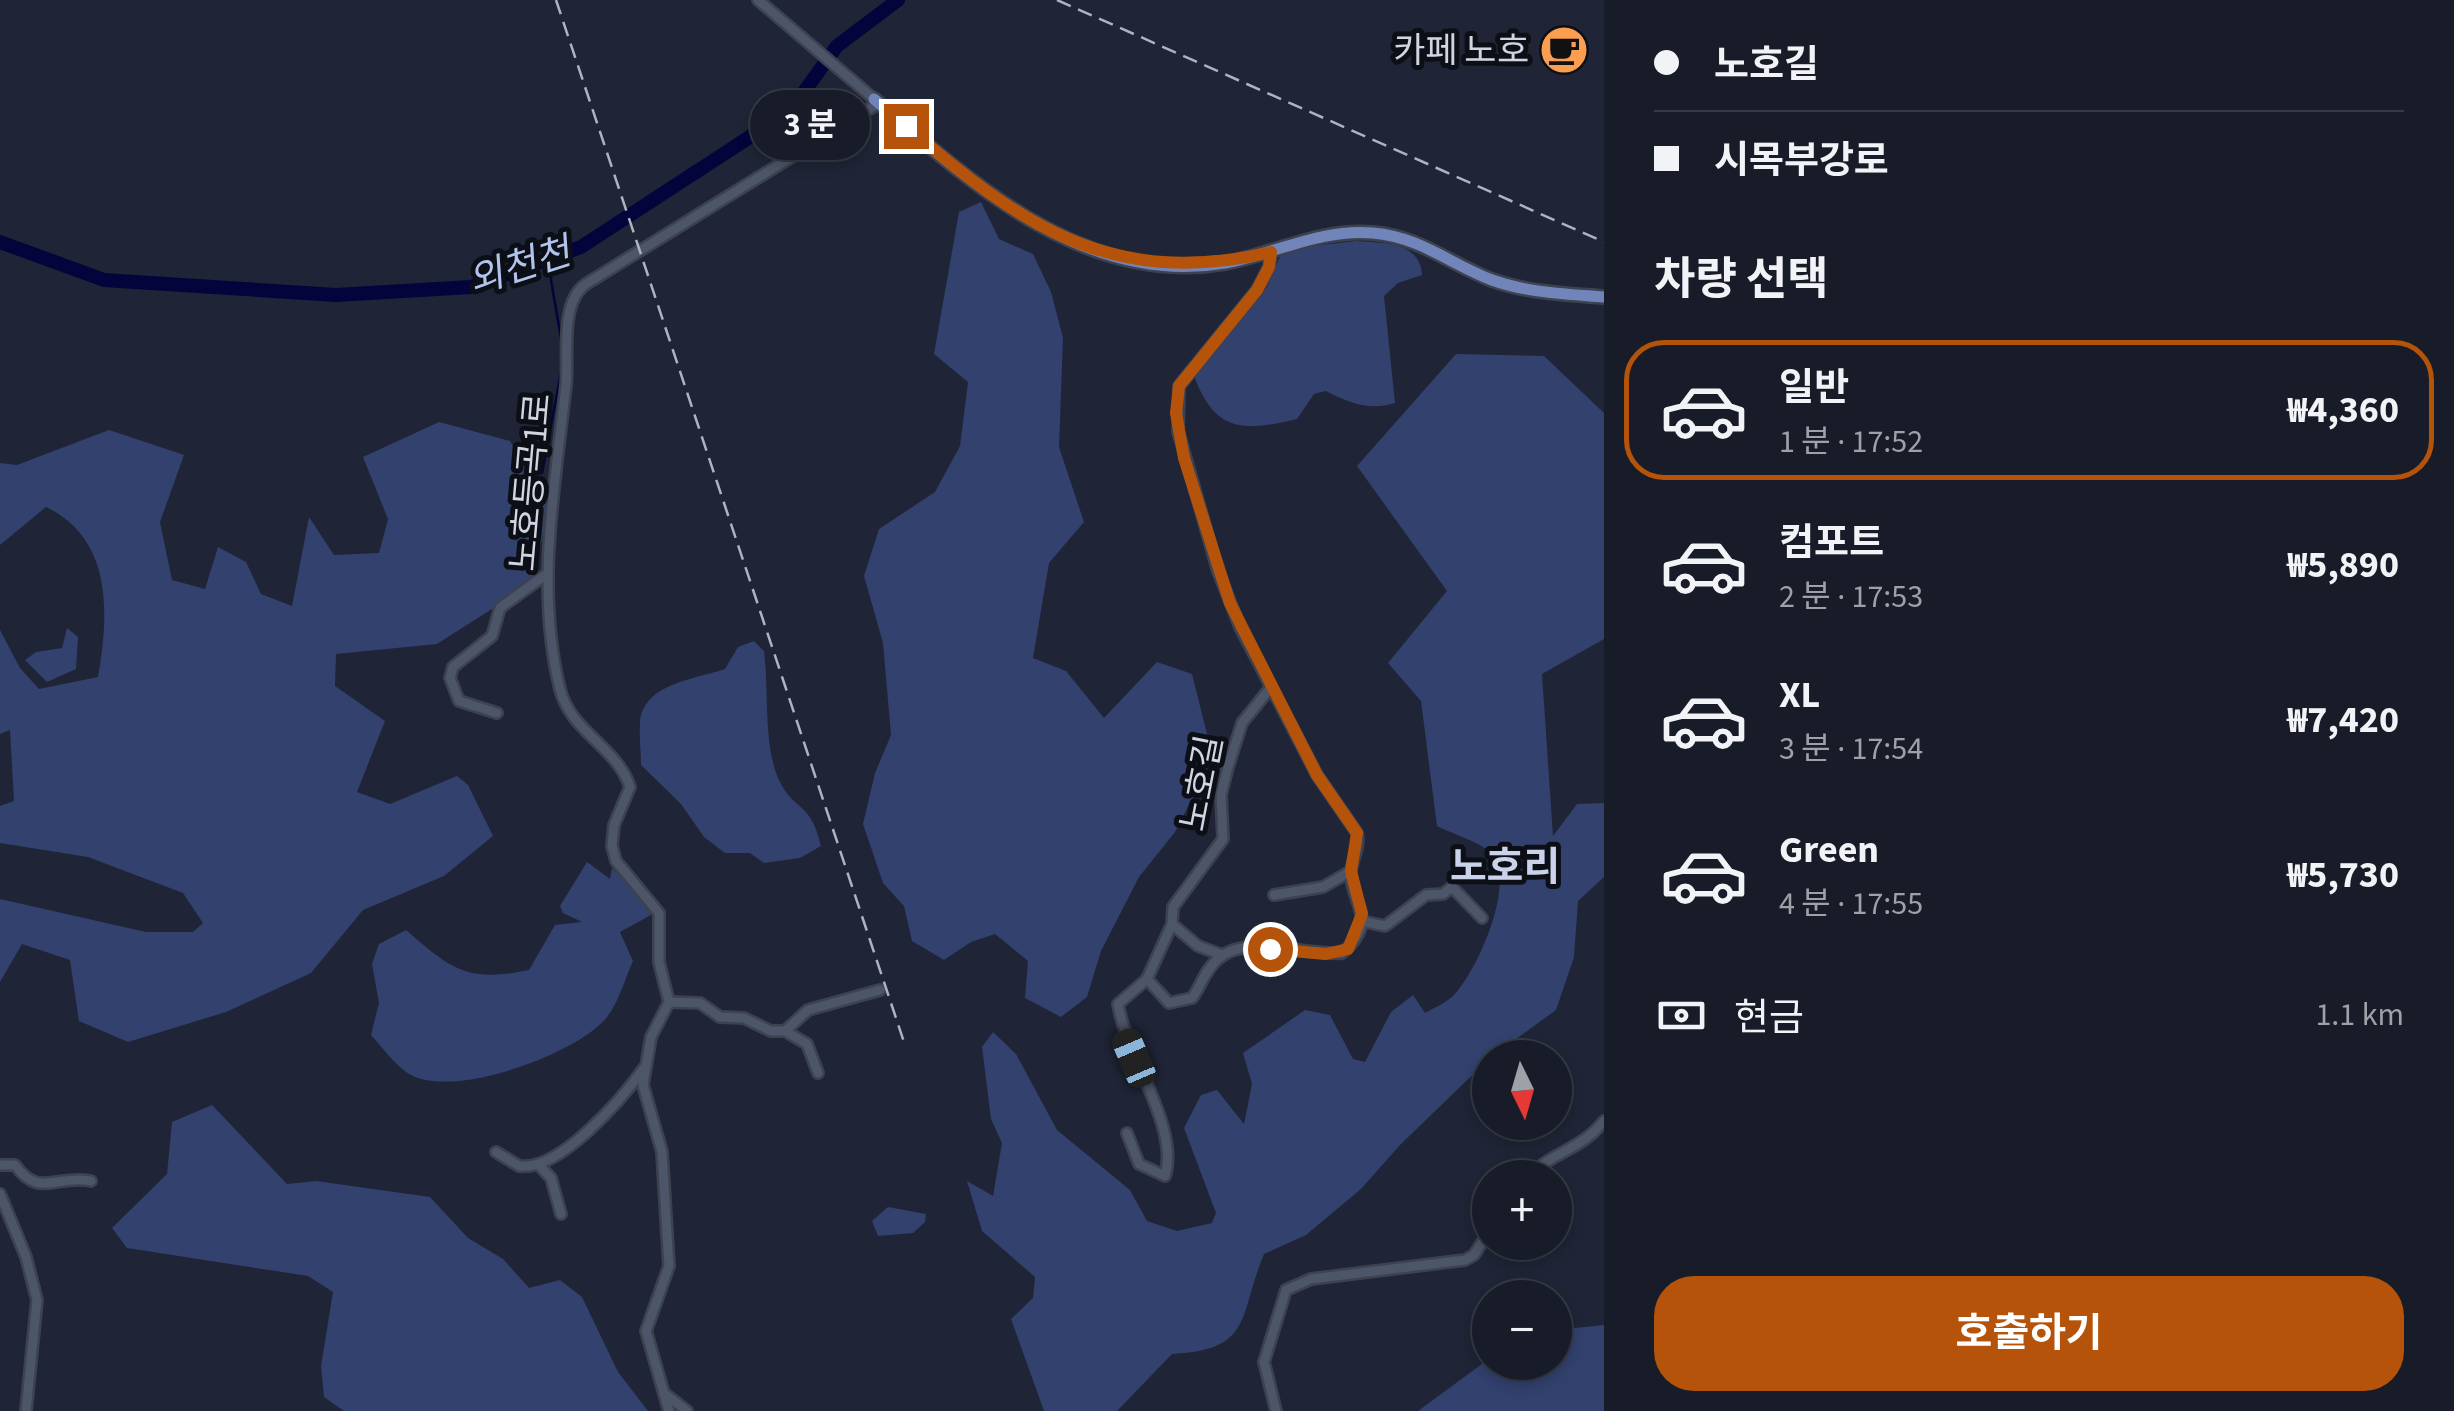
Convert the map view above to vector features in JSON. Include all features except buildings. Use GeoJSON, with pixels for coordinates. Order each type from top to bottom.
{"type":"FeatureCollection","features":[{"type":"Feature","properties":{"kind":"main road"},"geometry":{"type":"LineString","coordinates":[[877,101],[970,182],[1028,222],[1066,239],[1154,263],[1223,263],[1311,239],[1371,232],[1422,244],[1504,283],[1604,297]]}},
{"type":"Feature","properties":{"kind":"street"},"geometry":{"type":"LineString","coordinates":[[758,0],[877,101]]}},
{"type":"Feature","properties":{"kind":"street","name":"노호등곡1로"},"geometry":{"type":"LineString","coordinates":[[669,1002],[659,962],[659,914],[616,860],[612,846],[614,825],[630,787],[614,756],[586,731],[563,700],[548,573],[549,510],[572,297],[602,274],[877,101]]}},
{"type":"Feature","properties":{"kind":"street"},"geometry":{"type":"LineString","coordinates":[[1147,979],[1169,1002],[1181,1002],[1192,998],[1203,974],[1222,955],[1249,947],[1342,953],[1361,921],[1361,902],[1351,871],[1357,833],[1317,775],[1221,580],[1184,458],[1176,413],[1179,386],[1257,290],[1269,267],[1271,252]]}},
{"type":"Feature","properties":{"kind":"street"},"geometry":{"type":"LineString","coordinates":[[497,713],[458,700],[450,678],[453,668],[492,636],[500,608],[548,573]]}},
{"type":"Feature","properties":{"kind":"street","name":"노호길"},"geometry":{"type":"LineString","coordinates":[[1127,1133],[1139,1164],[1165,1176],[1161,1113],[1123,1033],[1118,1004],[1147,979],[1172,924],[1173,907],[1224,839],[1221,795],[1242,723],[1272,687]]}},
{"type":"Feature","properties":{"kind":"street"},"geometry":{"type":"LineString","coordinates":[[1274,895],[1323,887],[1351,871]]}},
{"type":"Feature","properties":{"kind":"street"},"geometry":{"type":"LineString","coordinates":[[1361,921],[1385,926],[1426,895],[1443,894],[1452,887],[1482,918]]}},
{"type":"Feature","properties":{"kind":"street"},"geometry":{"type":"LineString","coordinates":[[1172,924],[1198,946],[1222,955]]}},
{"type":"Feature","properties":{"kind":"street"},"geometry":{"type":"LineString","coordinates":[[785,1031],[808,1010],[880,990]]}},
{"type":"Feature","properties":{"kind":"street"},"geometry":{"type":"LineString","coordinates":[[669,1411],[646,1331],[669,1266],[662,1152],[644,1100],[651,1037],[669,1002],[700,1003],[720,1017],[744,1018],[771,1031],[785,1031],[807,1044],[818,1073]]}},
{"type":"Feature","properties":{"kind":"street"},"geometry":{"type":"LineString","coordinates":[[496,1152],[515,1166],[538,1164],[568,1148],[630,1088],[646,1066]]}},
{"type":"Feature","properties":{"kind":"street"},"geometry":{"type":"LineString","coordinates":[[1548,1160],[1558,1151],[1580,1146],[1604,1120]]}},
{"type":"Feature","properties":{"kind":"street"},"geometry":{"type":"LineString","coordinates":[[538,1164],[551,1178],[561,1214]]}},
{"type":"Feature","properties":{"kind":"street"},"geometry":{"type":"LineString","coordinates":[[0,1165],[15,1165],[26,1180],[42,1185],[72,1177],[91,1180]]}},
{"type":"Feature","properties":{"kind":"street"},"geometry":{"type":"LineString","coordinates":[[0,1194],[26,1258],[37,1300],[26,1411]]}},
{"type":"Feature","properties":{"kind":"street"},"geometry":{"type":"LineString","coordinates":[[1276,1411],[1264,1362],[1286,1290],[1301,1281],[1465,1260],[1472,1255]]}},
{"type":"Feature","properties":{"kind":"street"},"geometry":{"type":"LineString","coordinates":[[664,1392],[687,1411]]}},
{"type":"Feature","properties":{"kind":"shaded area"},"geometry":{"type":"Polygon","coordinates":[[[981,202],[999,239],[1033,254],[1051,292],[1063,338],[1059,447],[1084,522],[1049,563],[1033,658],[1066,671],[1104,718],[1157,662],[1192,674],[1213,758],[1175,832],[1139,877],[1101,951],[1087,997],[1061,1017],[1025,998],[1028,961],[995,934],[971,942],[944,960],[912,941],[904,906],[883,883],[863,824],[875,773],[891,735],[883,643],[864,576],[879,529],[935,492],[960,446],[968,382],[934,354],[959,212],[981,202]]]}},
{"type":"Feature","properties":{"kind":"shaded area"},"geometry":{"type":"Polygon","coordinates":[[[1356,241],[1398,246],[1415,256],[1420,264],[1422,275],[1398,283],[1384,296],[1395,403],[1359,404],[1326,391],[1314,394],[1297,419],[1246,426],[1221,418],[1202,394],[1194,376],[1267,287],[1280,256],[1304,247],[1356,241]]]}},
{"type":"Feature","properties":{"kind":"shaded area"},"geometry":{"type":"Polygon","coordinates":[[[1456,354],[1544,356],[1604,413],[1604,639],[1542,674],[1553,836],[1577,804],[1604,803],[1604,877],[1578,901],[1574,957],[1556,1010],[1515,1040],[1472,1040],[1472,1075],[1361,1189],[1306,1235],[1264,1254],[1245,1312],[1230,1337],[1198,1351],[1172,1354],[1117,1411],[1044,1411],[1011,1319],[1033,1298],[1035,1277],[982,1231],[967,1181],[993,1196],[1002,1143],[991,1119],[982,1047],[993,1032],[1016,1054],[1057,1130],[1130,1190],[1147,1221],[1177,1231],[1212,1223],[1216,1213],[1184,1128],[1201,1095],[1217,1090],[1244,1124],[1252,1084],[1243,1053],[1305,1010],[1330,1015],[1353,1059],[1365,1062],[1391,1012],[1413,995],[1425,1013],[1452,997],[1472,969],[1490,928],[1500,885],[1498,868],[1487,850],[1437,826],[1421,701],[1388,663],[1447,591],[1357,466],[1456,354]]]}},
{"type":"Feature","properties":{"kind":"shaded area"},"geometry":{"type":"Polygon","coordinates":[[[439,422],[510,441],[549,510],[531,584],[437,644],[336,654],[335,686],[385,721],[357,792],[390,804],[457,776],[468,785],[493,836],[444,876],[363,910],[311,973],[226,1012],[128,1042],[79,1021],[70,960],[22,944],[0,982],[0,899],[146,932],[193,932],[203,923],[183,893],[88,857],[0,843],[0,806],[14,801],[10,730],[0,734],[0,630],[20,668],[39,689],[98,677],[104,604],[95,558],[84,538],[68,521],[46,507],[0,545],[0,463],[17,465],[109,430],[184,455],[160,522],[172,580],[205,589],[218,547],[246,562],[261,594],[292,606],[309,517],[334,555],[379,553],[388,519],[363,457],[439,422]]]}},
{"type":"Feature","properties":{"kind":"shaded area"},"geometry":{"type":"Polygon","coordinates":[[[67,628],[78,637],[76,669],[47,682],[25,660],[36,652],[62,648],[67,628]]]}},
{"type":"Feature","properties":{"kind":"shaded area"},"geometry":{"type":"Polygon","coordinates":[[[754,641],[764,651],[775,768],[786,792],[808,814],[821,846],[800,858],[764,863],[750,853],[725,853],[704,837],[681,804],[641,765],[640,723],[650,699],[673,685],[725,669],[738,647],[754,641]]]}},
{"type":"Feature","properties":{"kind":"shaded area"},"geometry":{"type":"Polygon","coordinates":[[[587,862],[610,879],[612,868],[645,900],[651,915],[620,932],[633,961],[607,1017],[570,1045],[483,1077],[429,1081],[399,1066],[371,1035],[379,1003],[372,964],[379,944],[406,930],[435,955],[461,970],[490,975],[529,970],[555,925],[582,922],[563,913],[560,906],[587,862]]]}},
{"type":"Feature","properties":{"kind":"shaded area"},"geometry":{"type":"Polygon","coordinates":[[[212,1105],[287,1184],[316,1181],[430,1197],[468,1238],[503,1259],[529,1288],[560,1280],[582,1297],[618,1372],[648,1411],[344,1411],[324,1397],[321,1366],[333,1292],[308,1276],[127,1248],[112,1228],[167,1174],[172,1122],[212,1105]]]}},
{"type":"Feature","properties":{"kind":"shaded area"},"geometry":{"type":"Polygon","coordinates":[[[888,1207],[926,1214],[925,1222],[913,1233],[878,1236],[872,1221],[888,1207]]]}},
{"type":"Feature","properties":{"kind":"shaded area"},"geometry":{"type":"Polygon","coordinates":[[[1604,1325],[1604,1411],[1418,1411],[1472,1371],[1472,1380],[1572,1380],[1572,1328],[1604,1325]]]}},
{"type":"Feature","properties":{"kind":"waterway","name":"외천천"},"geometry":{"type":"LineString","coordinates":[[0,242],[104,280],[336,295],[471,287],[581,247],[791,110],[837,46],[898,0]]}},
{"type":"Feature","properties":{"kind":"waterway"},"geometry":{"type":"LineString","coordinates":[[553,257],[551,280],[562,344]]}},
{"type":"Feature","properties":{"kind":"waterway"},"geometry":{"type":"LineString","coordinates":[[542,473],[562,367]]}},
{"type":"Feature","properties":{"kind":"railway"},"geometry":{"type":"LineString","coordinates":[[556,0],[905,1045]]}},
{"type":"Feature","properties":{"kind":"railway"},"geometry":{"type":"LineString","coordinates":[[1057,0],[1604,242]]}},
{"type":"Feature","properties":{"kind":"place","name":"카페 노호"},"geometry":{"type":"Point","coordinates":[1564,50]}},
{"type":"Feature","properties":{"kind":"district","name":"노호리"},"geometry":{"type":"Point","coordinates":[1505,866]}},
{"type":"Feature","properties":{"kind":"route"},"geometry":{"type":"LineString","coordinates":[[906,126],[970,182],[1028,222],[1066,239],[1154,263],[1223,263],[1271,252],[1269,267],[1257,290],[1179,386],[1176,396],[1184,458],[1230,603],[1317,775],[1357,833],[1356,863],[1351,871],[1362,914],[1360,928],[1348,949],[1326,954],[1270,949]]}}]}
